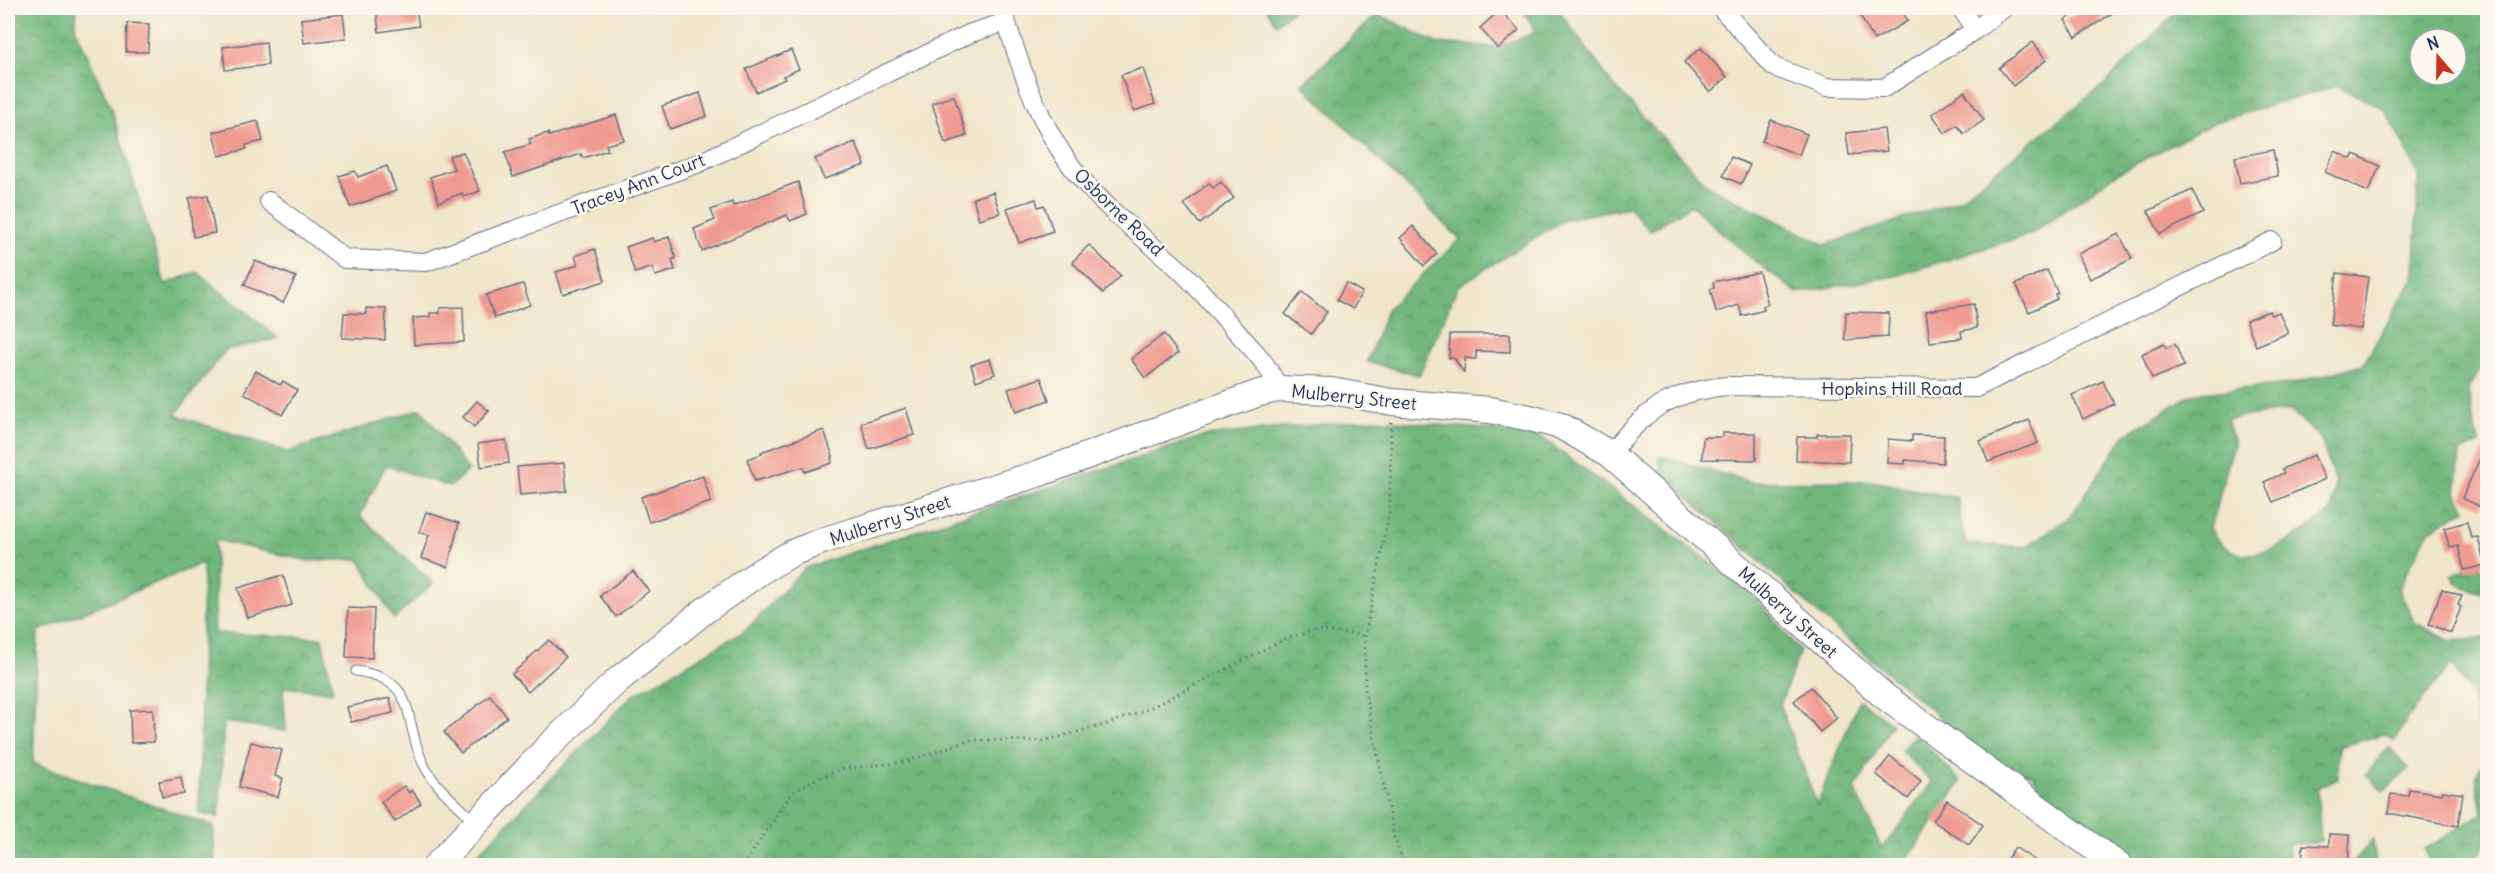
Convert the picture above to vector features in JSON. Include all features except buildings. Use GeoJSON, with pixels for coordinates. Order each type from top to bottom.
{"type":"FeatureCollection","features":[{"type":"Feature","properties":{"kind":"street"},"geometry":{"type":"LineString","coordinates":[[1721,8],[1774,67],[1827,87],[1884,88],[1975,30],[2004,8]]}},
{"type":"Feature","properties":{"kind":"street"},"geometry":{"type":"LineString","coordinates":[[1961,8],[1975,30]]}},
{"type":"Feature","properties":{"kind":"street","name":"Tracey Ann Court"},"geometry":{"type":"LineString","coordinates":[[269,201],[345,259],[426,262],[699,163],[1004,15]]}},
{"type":"Feature","properties":{"kind":"street","name":"Osborne Road"},"geometry":{"type":"LineString","coordinates":[[1004,15],[1032,93],[1064,158],[1102,200],[1182,272],[1268,367],[1278,389]]}},
{"type":"Feature","properties":{"kind":"street","name":"Hopkins Hill Road"},"geometry":{"type":"LineString","coordinates":[[1610,454],[1645,414],[1665,402],[1696,390],[1726,386],[1976,388],[2272,241]]}},
{"type":"Feature","properties":{"kind":"street","name":"Mulberry Street"},"geometry":{"type":"LineString","coordinates":[[436,866],[549,746],[618,680],[704,611],[761,571],[792,553],[822,541],[1037,474],[1259,393],[1278,389],[1332,391],[1392,402],[1490,410],[1561,426],[1610,454],[1884,696],[2119,866]]}},
{"type":"Feature","properties":{"kind":"lane"},"geometry":{"type":"LineString","coordinates":[[356,671],[382,676],[397,688],[409,714],[424,765],[476,824]]}},
{"type":"Feature","properties":{"kind":"path"},"geometry":{"type":"LineString","coordinates":[[1392,402],[1390,509],[1365,636],[1365,692],[1394,837],[1405,866]]}},
{"type":"Feature","properties":{"kind":"path"},"geometry":{"type":"LineString","coordinates":[[743,866],[743,861],[791,794],[810,781],[840,770],[905,762],[971,740],[1044,741],[1104,725],[1144,711],[1287,638],[1316,630],[1365,636]]}},
{"type":"Feature","properties":{"kind":"green space"},"geometry":{"type":"Polygon","coordinates":[[[8,8],[77,8],[75,27],[111,108],[165,284],[197,272],[278,338],[226,350],[175,415],[287,452],[421,409],[468,470],[450,487],[386,465],[360,516],[433,583],[394,619],[359,559],[309,561],[215,540],[215,633],[322,638],[333,692],[283,687],[286,731],[224,722],[219,817],[199,813],[203,563],[38,631],[33,763],[213,826],[215,865],[8,865],[8,8]]]}},
{"type":"Feature","properties":{"kind":"green space"},"geometry":{"type":"Polygon","coordinates":[[[1266,8],[1296,8],[1276,24],[1266,8]]]}},
{"type":"Feature","properties":{"kind":"green space"},"geometry":{"type":"Polygon","coordinates":[[[1521,8],[1557,8],[1613,85],[1708,186],[1825,245],[1959,200],[2107,82],[2180,8],[2487,8],[2487,359],[2468,388],[2475,430],[2480,443],[2460,452],[2456,493],[2466,509],[2429,530],[2398,589],[2415,623],[2450,641],[2487,638],[2488,835],[2483,850],[2467,865],[2431,866],[2425,849],[2482,814],[2476,774],[2485,762],[2473,695],[2451,665],[2408,717],[2395,741],[2384,734],[2339,747],[2338,778],[2317,788],[2321,841],[2288,845],[2290,865],[2131,865],[2054,814],[2032,775],[1994,763],[1833,627],[1661,473],[1660,456],[1751,482],[1872,481],[1957,498],[1965,544],[2026,547],[2070,517],[2125,435],[2192,394],[2290,384],[2363,365],[2415,275],[2418,174],[2385,109],[2337,86],[2215,122],[2118,173],[2031,234],[1895,276],[1797,293],[1748,256],[1691,205],[1650,231],[1629,207],[1565,219],[1458,286],[1419,375],[1367,362],[1387,309],[1460,239],[1302,84],[1378,14],[1436,43],[1497,47],[1537,32],[1521,8]],[[2291,410],[2227,419],[2234,444],[2210,528],[2222,545],[2237,553],[2253,554],[2270,550],[2303,532],[2332,510],[2335,483],[2321,439],[2291,410]]]}},
{"type":"Feature","properties":{"kind":"green space"},"geometry":{"type":"Polygon","coordinates":[[[1374,419],[1537,434],[1755,596],[1800,651],[1780,705],[1817,805],[1859,700],[1892,724],[1855,789],[1882,849],[1932,782],[1901,751],[1915,734],[1961,782],[1903,865],[466,866],[632,696],[745,631],[805,568],[1204,436],[1374,419]]]}},
{"type":"Feature","properties":{"kind":"green space"},"geometry":{"type":"Polygon","coordinates":[[[2476,564],[2487,573],[2487,595],[2459,585],[2452,575],[2476,564]]]}},
{"type":"Feature","properties":{"kind":"green space"},"geometry":{"type":"Polygon","coordinates":[[[2389,747],[2409,769],[2384,791],[2366,775],[2389,747]]]}},
{"type":"Feature","properties":{"kind":"green space"},"geometry":{"type":"Polygon","coordinates":[[[2373,839],[2376,865],[2351,865],[2373,839]]]}}]}
